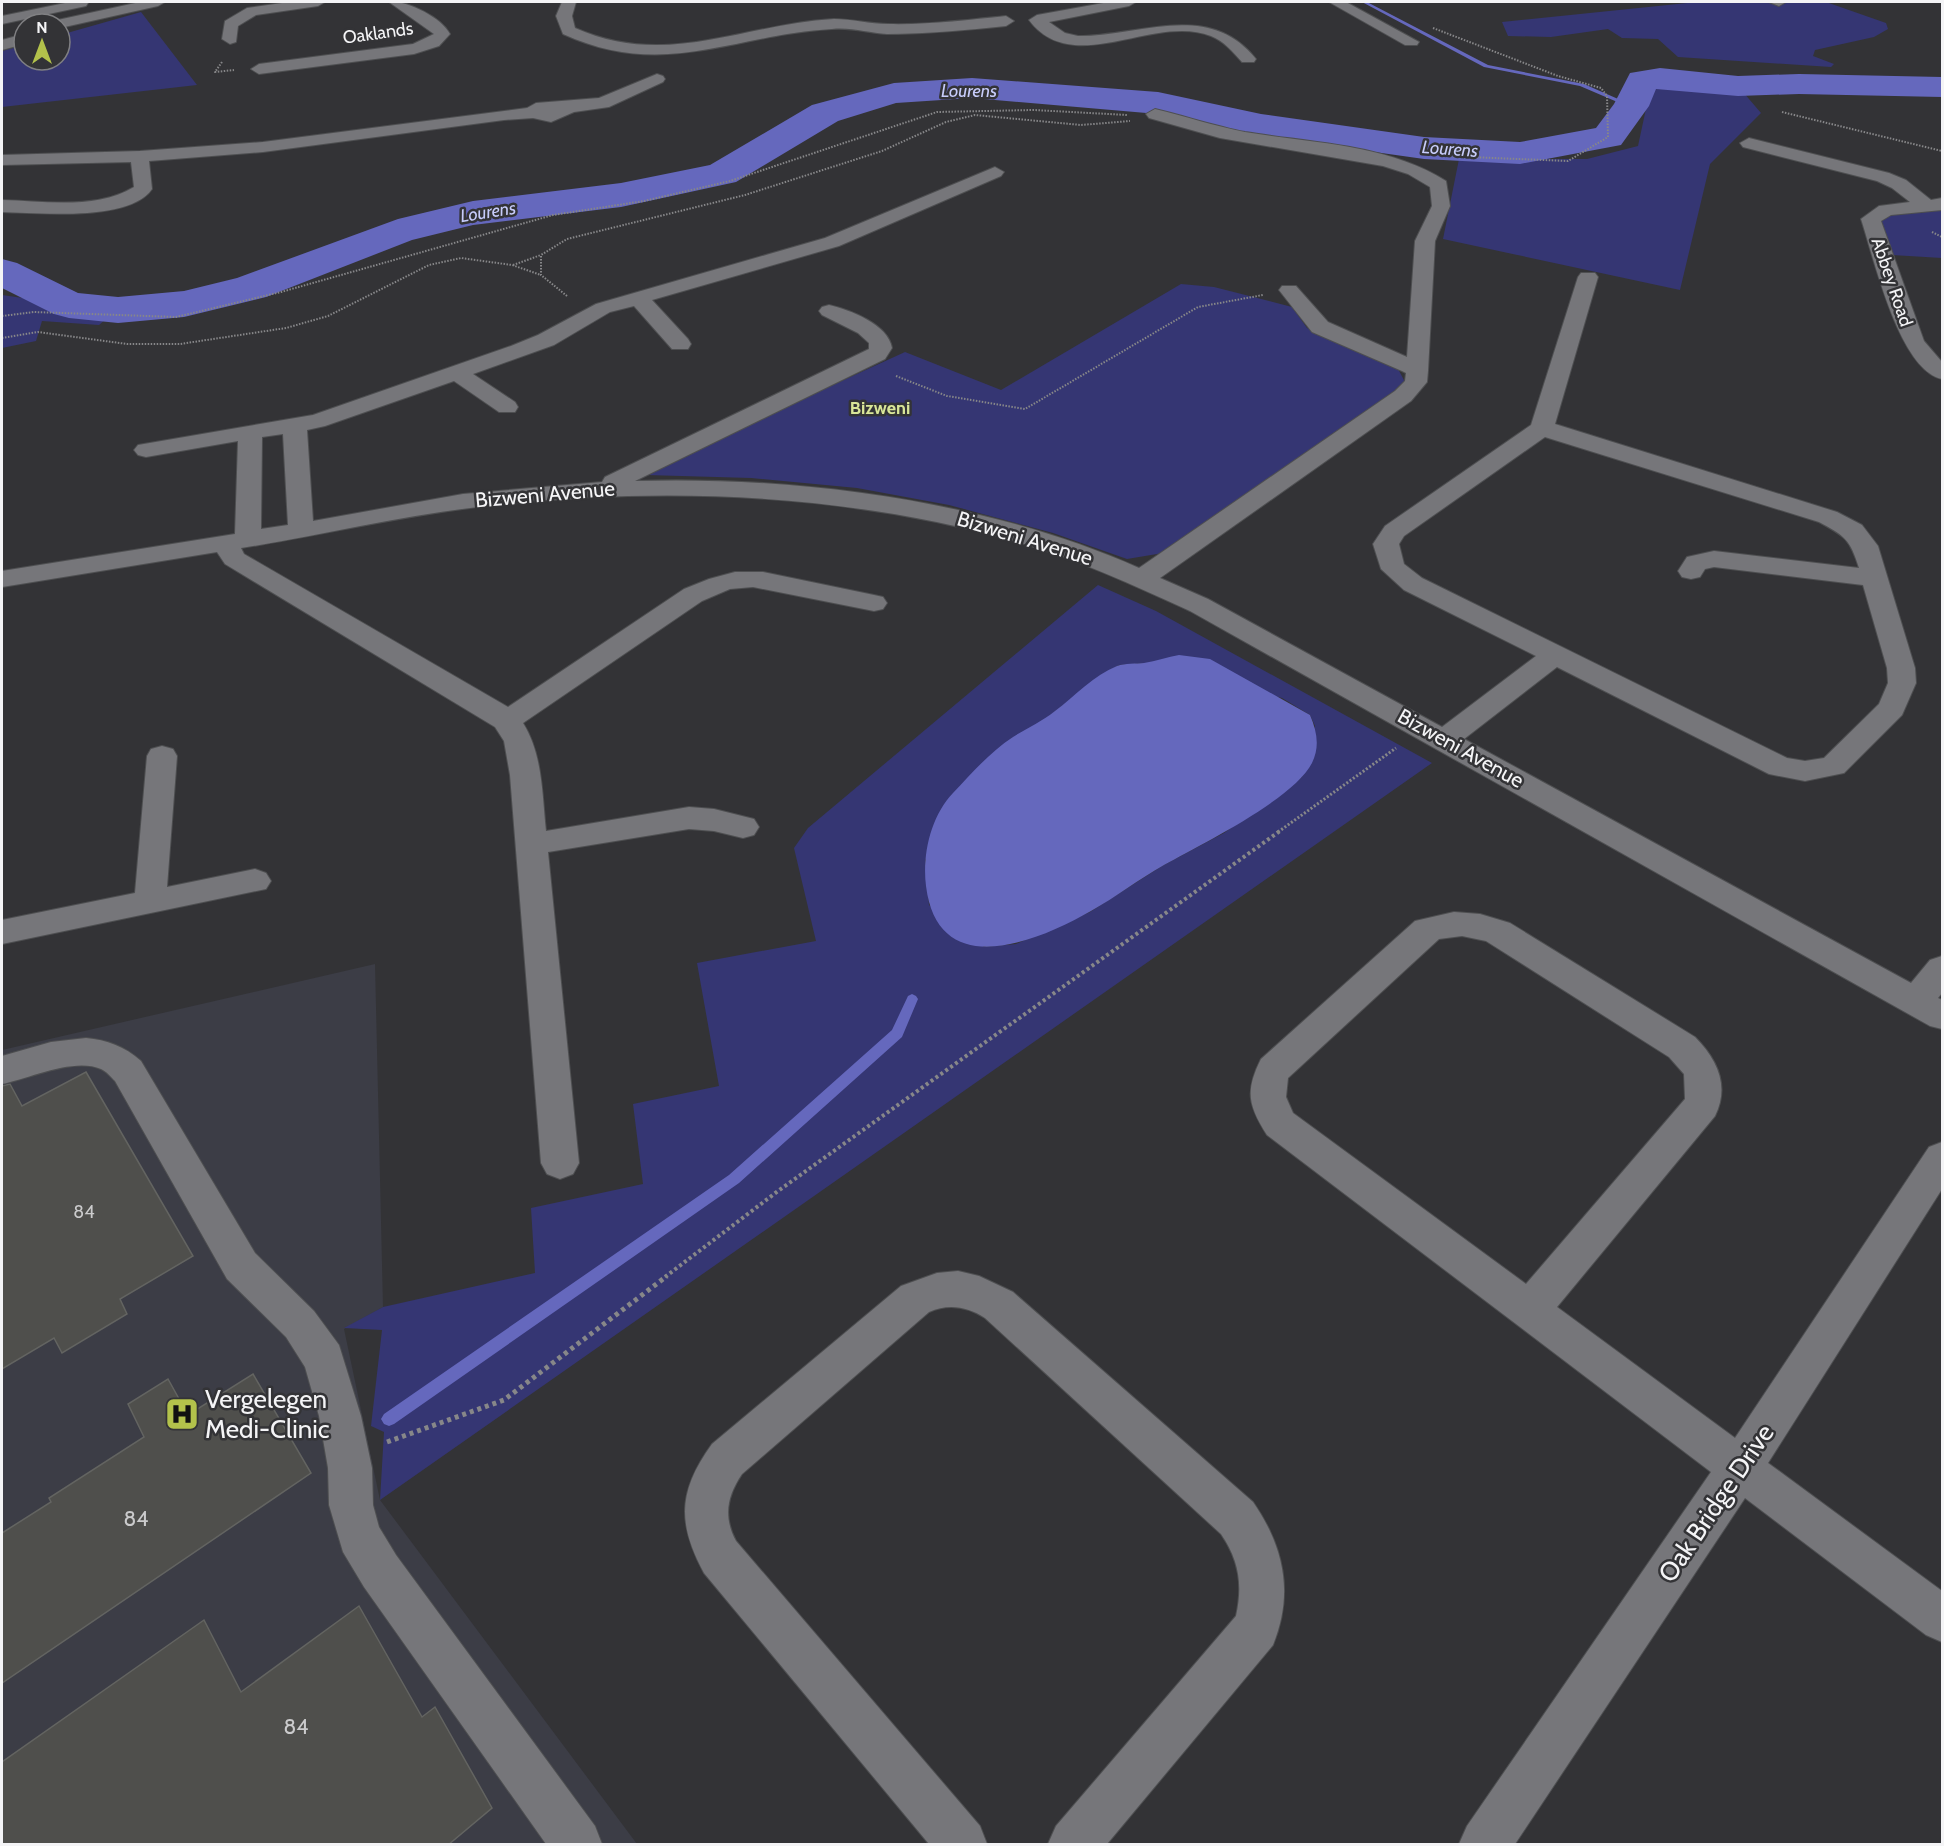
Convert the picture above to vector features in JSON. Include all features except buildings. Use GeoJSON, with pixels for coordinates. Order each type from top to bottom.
{"type":"FeatureCollection","features":[{"type":"Feature","properties":{"kind":"street"},"geometry":{"type":"LineString","coordinates":[[72,21],[158,2]]}},
{"type":"Feature","properties":{"kind":"street"},"geometry":{"type":"LineString","coordinates":[[230,39],[230,24],[247,12],[318,2]]}},
{"type":"Feature","properties":{"kind":"street","name":"Oaklands"},"geometry":{"type":"LineString","coordinates":[[259,69],[414,49],[440,38],[442,34],[440,30],[396,2]]}},
{"type":"Feature","properties":{"kind":"street"},"geometry":{"type":"LineString","coordinates":[[569,2],[564,16],[568,31],[590,43],[620,48],[681,48],[834,24],[888,29],[1006,21]]}},
{"type":"Feature","properties":{"kind":"street"},"geometry":{"type":"LineString","coordinates":[[1130,2],[1037,18],[1059,36],[1079,41],[1178,24],[1195,25],[1230,42],[1248,59]]}},
{"type":"Feature","properties":{"kind":"street"},"geometry":{"type":"LineString","coordinates":[[1336,2],[1411,42]]}},
{"type":"Feature","properties":{"kind":"street"},"geometry":{"type":"LineString","coordinates":[[2,20],[77,4]]}},
{"type":"Feature","properties":{"kind":"street"},"geometry":{"type":"LineString","coordinates":[[72,26],[128,9]]}},
{"type":"Feature","properties":{"kind":"street"},"geometry":{"type":"LineString","coordinates":[[819,9],[834,24]]}},
{"type":"Feature","properties":{"kind":"street"},"geometry":{"type":"LineString","coordinates":[[2,160],[140,156],[263,147],[533,113],[534,109],[544,105],[558,105],[566,108],[603,102],[657,79]]}},
{"type":"Feature","properties":{"kind":"street"},"geometry":{"type":"LineString","coordinates":[[1144,577],[1403,396],[1416,382],[1425,241],[1441,206],[1439,185],[1426,175],[1386,160],[1191,128],[1155,114]]}},
{"type":"Feature","properties":{"kind":"street"},"geometry":{"type":"LineString","coordinates":[[1749,143],[1883,177],[1934,205]]}},
{"type":"Feature","properties":{"kind":"street"},"geometry":{"type":"LineString","coordinates":[[2,206],[93,206],[131,198],[143,189],[145,183],[140,156]]}},
{"type":"Feature","properties":{"kind":"street"},"geometry":{"type":"LineString","coordinates":[[146,450],[295,427],[458,374],[546,340],[588,315],[638,298],[832,242],[995,172]]}},
{"type":"Feature","properties":{"kind":"street","name":"Abbey Road"},"geometry":{"type":"LineString","coordinates":[[1934,205],[1886,210],[1871,219],[1912,341],[1923,357],[1942,372]]}},
{"type":"Feature","properties":{"kind":"street"},"geometry":{"type":"LineString","coordinates":[[1542,428],[1837,520],[1853,530],[1863,540],[1901,668],[1902,682],[1899,696],[1892,708],[1842,759],[1821,770],[1793,770],[1769,762],[1554,656],[1413,584],[1394,568],[1386,552],[1386,544],[1394,531],[1542,428],[1588,277]]}},
{"type":"Feature","properties":{"kind":"street"},"geometry":{"type":"LineString","coordinates":[[1289,290],[1320,327],[1393,357],[1417,371]]}},
{"type":"Feature","properties":{"kind":"street"},"geometry":{"type":"LineString","coordinates":[[638,298],[680,344]]}},
{"type":"Feature","properties":{"kind":"street"},"geometry":{"type":"LineString","coordinates":[[602,488],[877,354],[881,348],[880,341],[866,328],[829,311]]}},
{"type":"Feature","properties":{"kind":"street"},"geometry":{"type":"LineString","coordinates":[[458,374],[507,407]]}},
{"type":"Feature","properties":{"kind":"street"},"geometry":{"type":"LineString","coordinates":[[295,427],[296,478],[301,530]]}},
{"type":"Feature","properties":{"kind":"street"},"geometry":{"type":"LineString","coordinates":[[250,434],[234,560],[507,722],[515,730],[522,749],[532,844],[560,1163]]}},
{"type":"Feature","properties":{"kind":"street","name":"Bizweni Avenue"},"geometry":{"type":"LineString","coordinates":[[2,579],[482,498],[602,488],[725,487],[825,494],[957,516],[1016,533],[1144,577],[1264,639],[1435,733],[1929,1009]]}},
{"type":"Feature","properties":{"kind":"street"},"geometry":{"type":"LineString","coordinates":[[1691,572],[1696,563],[1714,559],[1874,578]]}},
{"type":"Feature","properties":{"kind":"street"},"geometry":{"type":"LineString","coordinates":[[507,722],[693,595],[722,582],[763,580],[874,603]]}},
{"type":"Feature","properties":{"kind":"street"},"geometry":{"type":"LineString","coordinates":[[1435,733],[1554,656]]}},
{"type":"Feature","properties":{"kind":"street"},"geometry":{"type":"LineString","coordinates":[[150,902],[162,756]]}},
{"type":"Feature","properties":{"kind":"street"},"geometry":{"type":"LineString","coordinates":[[532,844],[689,818],[714,820],[743,827]]}},
{"type":"Feature","properties":{"kind":"street"},"geometry":{"type":"LineString","coordinates":[[2,932],[255,881]]}},
{"type":"Feature","properties":{"kind":"street"},"geometry":{"type":"LineString","coordinates":[[1528,1311],[1702,1105],[1706,1094],[1705,1082],[1701,1069],[1682,1047],[1498,932],[1464,923],[1438,926],[1427,930],[1274,1069],[1266,1091],[1268,1103],[1280,1124],[1528,1311],[1942,1618]]}},
{"type":"Feature","properties":{"kind":"street"},"geometry":{"type":"LineString","coordinates":[[1929,1009],[1942,969]]}},
{"type":"Feature","properties":{"kind":"street"},"geometry":{"type":"LineString","coordinates":[[2,1070],[74,1053],[93,1052],[109,1055],[120,1062],[241,1266],[300,1324],[324,1359],[340,1416],[350,1468],[351,1505],[359,1536],[380,1571],[577,1845]]}},
{"type":"Feature","properties":{"kind":"street","name":"Oak Bridge Drive"},"geometry":{"type":"LineString","coordinates":[[1485,1845],[1740,1468],[1942,1158]]}},
{"type":"Feature","properties":{"kind":"street"},"geometry":{"type":"LineString","coordinates":[[962,1845],[720,1557],[710,1540],[705,1521],[706,1500],[710,1486],[727,1459],[915,1299],[927,1293],[955,1288],[987,1296],[999,1305],[1237,1518],[1249,1534],[1264,1575],[1264,1593],[1256,1628],[1074,1845]]}},
{"type":"Feature","properties":{"kind":"path"},"geometry":{"type":"LineString","coordinates":[[1430,27],[1558,76],[1601,88],[1607,96],[1608,137],[1568,161],[1442,156]]}},
{"type":"Feature","properties":{"kind":"path"},"geometry":{"type":"LineString","coordinates":[[2,316],[34,312],[176,317],[281,292],[553,215],[644,201],[730,181],[937,112],[1034,110],[1089,115],[1155,114]]}},
{"type":"Feature","properties":{"kind":"path"},"geometry":{"type":"LineString","coordinates":[[1782,112],[1942,151]]}},
{"type":"Feature","properties":{"kind":"path"},"geometry":{"type":"LineString","coordinates":[[512,266],[541,255],[567,239],[745,195],[882,151],[946,122],[975,115],[1081,125],[1126,122],[1155,114]]}},
{"type":"Feature","properties":{"kind":"path"},"geometry":{"type":"LineString","coordinates":[[541,255],[541,274]]}},
{"type":"Feature","properties":{"kind":"path"},"geometry":{"type":"LineString","coordinates":[[2,338],[38,332],[127,344],[180,344],[286,328],[328,316],[429,265],[461,258],[512,266],[541,274],[588,315]]}},
{"type":"Feature","properties":{"kind":"path"},"geometry":{"type":"LineString","coordinates":[[861,363],[947,396],[1025,409],[1198,307],[1289,290]]}},
{"type":"Feature","properties":{"kind":"path"},"geometry":{"type":"LineString","coordinates":[[350,1468],[393,1438],[504,1400],[778,1191],[1435,733]]}},
{"type":"Feature","properties":{"kind":"shaded area"},"geometry":{"type":"Polygon","coordinates":[[[1697,2],[1826,2],[1886,23],[1888,29],[1874,37],[1815,50],[1813,56],[1834,64],[1831,67],[1678,57],[1658,39],[1622,38],[1608,29],[1551,37],[1508,36],[1502,22],[1697,2]]]}},
{"type":"Feature","properties":{"kind":"shaded area"},"geometry":{"type":"Polygon","coordinates":[[[141,12],[197,85],[2,107],[2,51],[12,48],[12,72],[72,72],[72,32],[141,12]]]}},
{"type":"Feature","properties":{"kind":"shaded area"},"geometry":{"type":"Polygon","coordinates":[[[1656,83],[1743,92],[1761,113],[1710,164],[1680,290],[1443,239],[1459,159],[1587,159],[1638,146],[1650,90],[1656,83]]]}},
{"type":"Feature","properties":{"kind":"shaded area"},"geometry":{"type":"Polygon","coordinates":[[[1942,208],[1942,258],[1892,255],[1880,221],[1894,212],[1942,208]]]}},
{"type":"Feature","properties":{"kind":"shaded area"},"geometry":{"type":"Polygon","coordinates":[[[1181,284],[1214,287],[1292,307],[1307,328],[1395,363],[1407,386],[1163,553],[1127,559],[1053,533],[949,505],[857,488],[751,478],[646,475],[647,470],[905,352],[1001,390],[1181,284]]]}},
{"type":"Feature","properties":{"kind":"shaded area"},"geometry":{"type":"Polygon","coordinates":[[[2,295],[23,298],[61,309],[114,312],[99,325],[42,321],[36,341],[2,348],[2,295]]]}},
{"type":"Feature","properties":{"kind":"shaded area"},"geometry":{"type":"Polygon","coordinates":[[[1098,585],[1156,611],[1432,763],[380,1500],[384,1432],[371,1426],[382,1330],[344,1328],[383,1307],[535,1273],[531,1208],[643,1184],[633,1104],[719,1086],[697,963],[816,941],[794,848],[808,828],[1098,585]],[[1146,663],[1119,665],[1100,676],[1039,724],[1012,738],[925,860],[929,905],[984,947],[1016,944],[1090,912],[1162,866],[1224,833],[1302,777],[1315,726],[1310,715],[1282,698],[1146,663]]]}},
{"type":"Feature","properties":{"kind":"shaded area"},"geometry":{"type":"Polygon","coordinates":[[[1179,655],[1210,659],[1310,715],[1317,745],[1312,763],[1302,777],[1267,806],[1245,820],[1155,870],[1100,906],[1068,923],[1043,934],[992,947],[969,945],[949,935],[934,916],[925,874],[930,836],[945,802],[997,749],[1050,715],[1100,675],[1120,665],[1144,663],[1179,655]]]}},
{"type":"Feature","properties":{"kind":"shaded area","name":"Vergelegen Medi-Clinic"},"geometry":{"type":"Polygon","coordinates":[[[375,964],[383,1307],[344,1329],[380,1500],[637,1844],[2,1844],[2,1050],[375,964]]]}},
{"type":"Feature","properties":{"kind":"waterway"},"geometry":{"type":"LineString","coordinates":[[1364,2],[1486,66],[1582,85],[1631,106]]}},
{"type":"Feature","properties":{"kind":"waterway","name":"Lourens"},"geometry":{"type":"LineString","coordinates":[[2,272],[69,305],[118,310],[184,304],[251,288],[398,231],[473,213],[621,195],[722,174],[825,113],[894,93],[972,88],[1158,103],[1261,125],[1424,148],[1520,153],[1608,137],[1631,106],[1642,80],[1660,78],[1738,86],[1799,84],[1942,87]]}},
{"type":"Feature","properties":{"kind":"waterway"},"geometry":{"type":"LineString","coordinates":[[389,1419],[734,1179],[897,1033],[912,999]]}},
{"type":"Feature","properties":{"kind":"place","name":"Vergelegen Medi-Clinic"},"geometry":{"type":"Point","coordinates":[182,1414]}},
{"type":"Feature","properties":{"kind":"district","name":"Bizweni"},"geometry":{"type":"Point","coordinates":[880,408]}}]}
